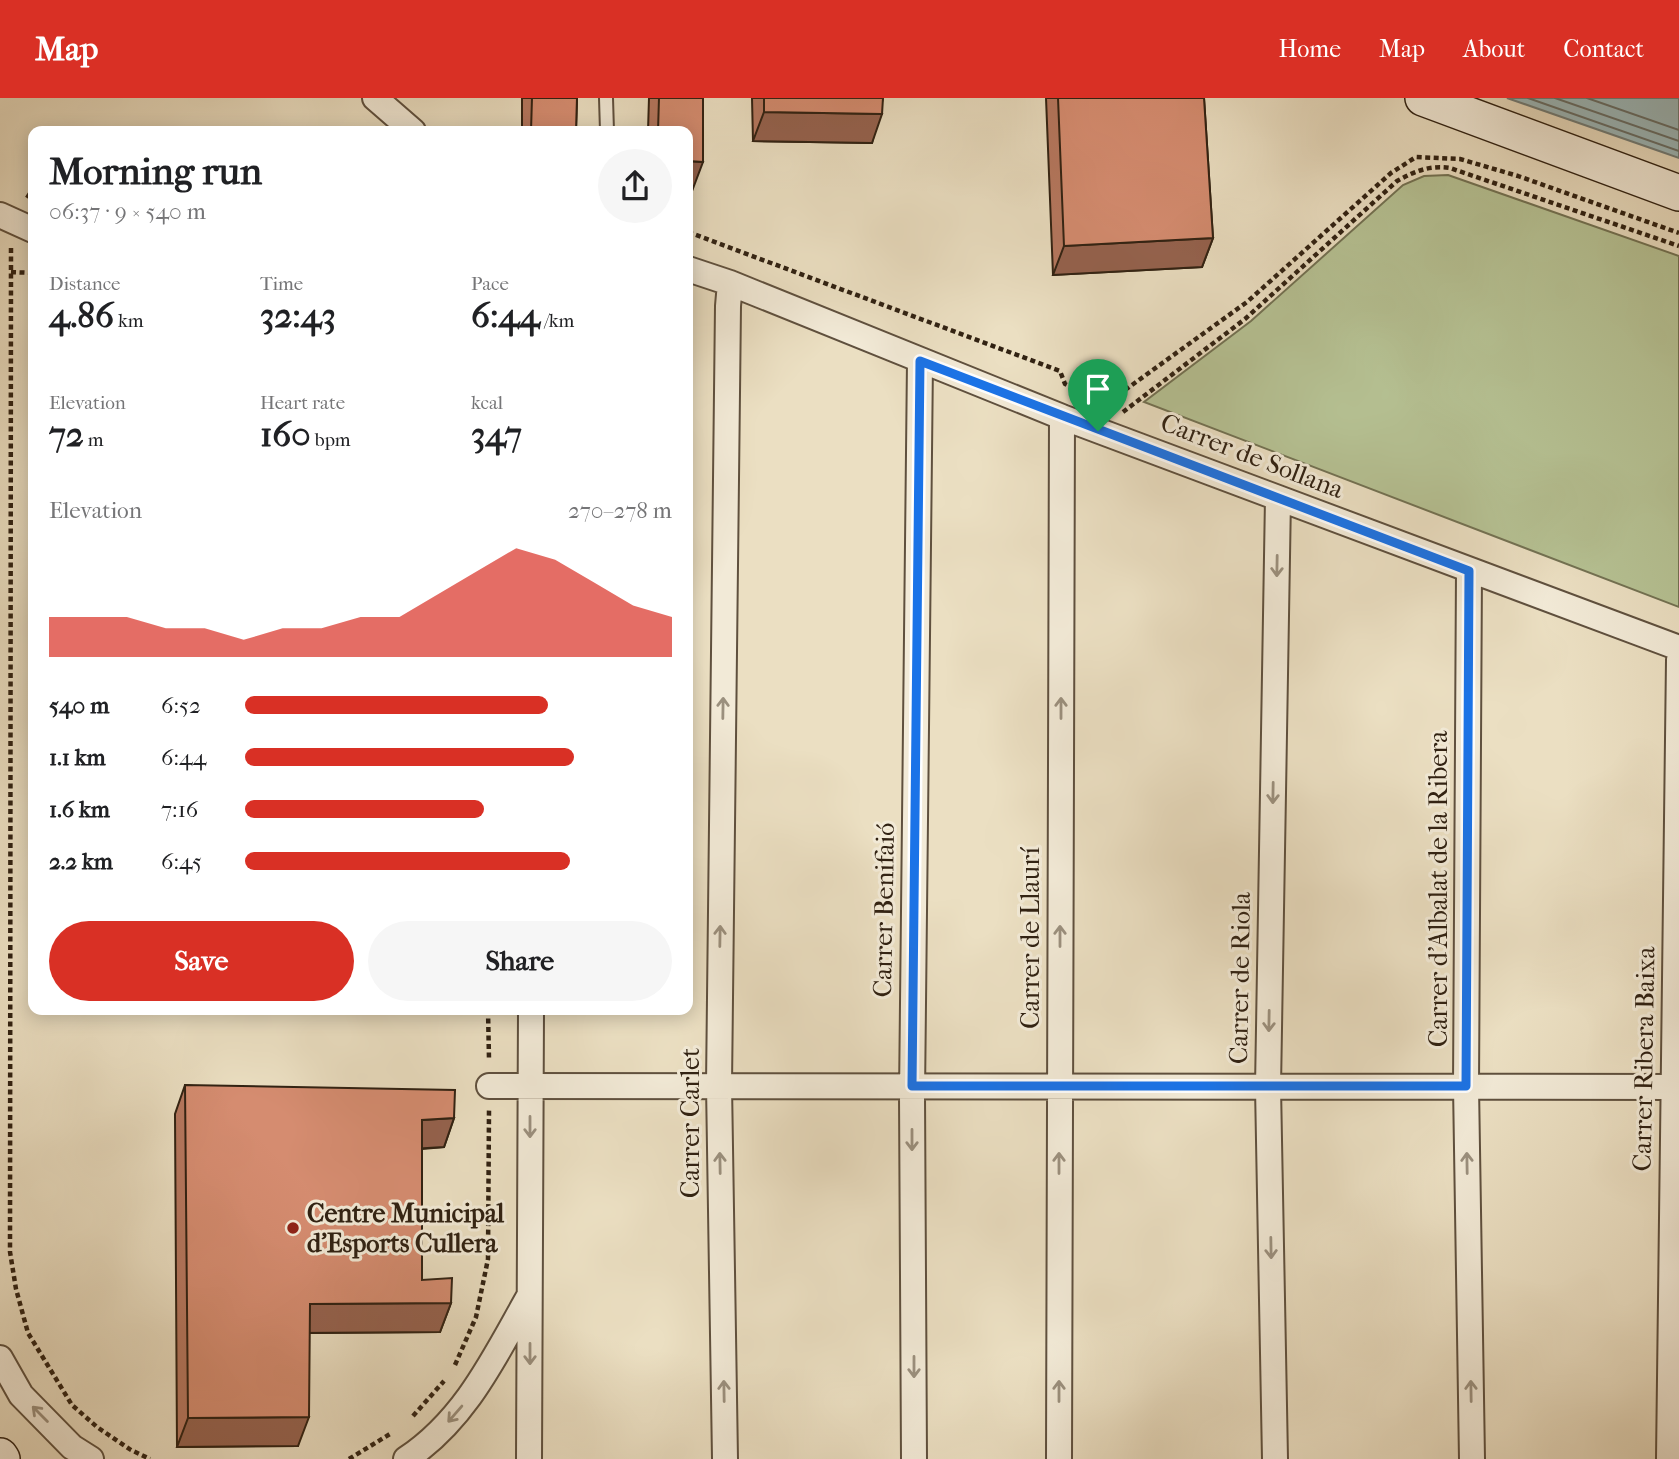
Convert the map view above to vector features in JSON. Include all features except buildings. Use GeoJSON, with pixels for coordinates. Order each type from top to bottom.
{"type":"FeatureCollection","features":[{"type":"Feature","properties":{"kind":"street"},"geometry":{"type":"LineString","coordinates":[[375,98],[407,126]]}},
{"type":"Feature","properties":{"kind":"street"},"geometry":{"type":"LineString","coordinates":[[1423,98],[1679,193]]}},
{"type":"Feature","properties":{"kind":"street"},"geometry":{"type":"LineString","coordinates":[[0,215],[28,228]]}},
{"type":"Feature","properties":{"kind":"street","name":"Carrer de Sollana"},"geometry":{"type":"LineString","coordinates":[[693,272],[730,283],[1098,431],[1679,648]]}},
{"type":"Feature","properties":{"kind":"street","name":"Carrer Carlet"},"geometry":{"type":"LineString","coordinates":[[725,1459],[719,1085],[727,306],[730,283]]}},
{"type":"Feature","properties":{"kind":"street","name":"Carrer Benifaió"},"geometry":{"type":"LineString","coordinates":[[914,1459],[912,1086],[920,361]]}},
{"type":"Feature","properties":{"kind":"street","name":"Carrer de Llaurí"},"geometry":{"type":"LineString","coordinates":[[1059,1459],[1062,417]]}},
{"type":"Feature","properties":{"kind":"street","name":"Carrer de Riola"},"geometry":{"type":"LineString","coordinates":[[1275,1459],[1268,1087],[1278,498]]}},
{"type":"Feature","properties":{"kind":"street","name":"Carrer d'Albalat de la Ribera"},"geometry":{"type":"LineString","coordinates":[[1469,571],[1466,1086],[1472,1459]]}},
{"type":"Feature","properties":{"kind":"street","name":"Carrer Ribera Baixa"},"geometry":{"type":"LineString","coordinates":[[1669,1459],[1676,1087],[1679,660]]}},
{"type":"Feature","properties":{"kind":"street"},"geometry":{"type":"LineString","coordinates":[[530,1459],[531,1015]]}},
{"type":"Feature","properties":{"kind":"street"},"geometry":{"type":"LineString","coordinates":[[489,1086],[1676,1087]]}},
{"type":"Feature","properties":{"kind":"street"},"geometry":{"type":"LineString","coordinates":[[406,1459],[430,1443],[475,1391],[530,1294]]}},
{"type":"Feature","properties":{"kind":"street"},"geometry":{"type":"LineString","coordinates":[[0,1358],[21,1395],[72,1447],[91,1459]]}},
{"type":"Feature","properties":{"kind":"lane"},"geometry":{"type":"LineString","coordinates":[[606,98],[607,126]]}},
{"type":"Feature","properties":{"kind":"path"},"geometry":{"type":"LineString","coordinates":[[693,234],[1060,370],[1065,384],[1107,403],[1247,302],[1391,173],[1416,157],[1432,156],[1472,163],[1518,176],[1679,233]]}},
{"type":"Feature","properties":{"kind":"path"},"geometry":{"type":"LineString","coordinates":[[1098,431],[1245,319],[1397,181],[1414,171],[1435,166],[1450,168],[1679,246]]}},
{"type":"Feature","properties":{"kind":"path"},"geometry":{"type":"LineString","coordinates":[[28,272],[11,272],[10,1252],[16,1289],[29,1333],[72,1405],[97,1427],[131,1450],[150,1459]]}},
{"type":"Feature","properties":{"kind":"path"},"geometry":{"type":"LineString","coordinates":[[412,1417],[452,1372],[476,1317],[488,1259],[488,1015]]}},
{"type":"Feature","properties":{"kind":"path"},"geometry":{"type":"LineString","coordinates":[[349,1459],[393,1433]]}},
{"type":"Feature","properties":{"kind":"green space"},"geometry":{"type":"Polygon","coordinates":[[[1448,175],[1679,256],[1679,607],[1144,402],[1251,321],[1403,185],[1424,176],[1448,175]]]}},
{"type":"Feature","properties":{"kind":"water"},"geometry":{"type":"Polygon","coordinates":[[[1507,98],[1679,98],[1679,158],[1662,152],[1507,98]]]}},
{"type":"Feature","properties":{"kind":"place","name":"Centre Municipal d'Esports Cullera"},"geometry":{"type":"Point","coordinates":[293,1228]}},
{"type":"Feature","properties":{"kind":"route"},"geometry":{"type":"LineString","coordinates":[[920,361],[1098,431],[1469,571],[1466,1086],[912,1086],[920,361]]}}]}
